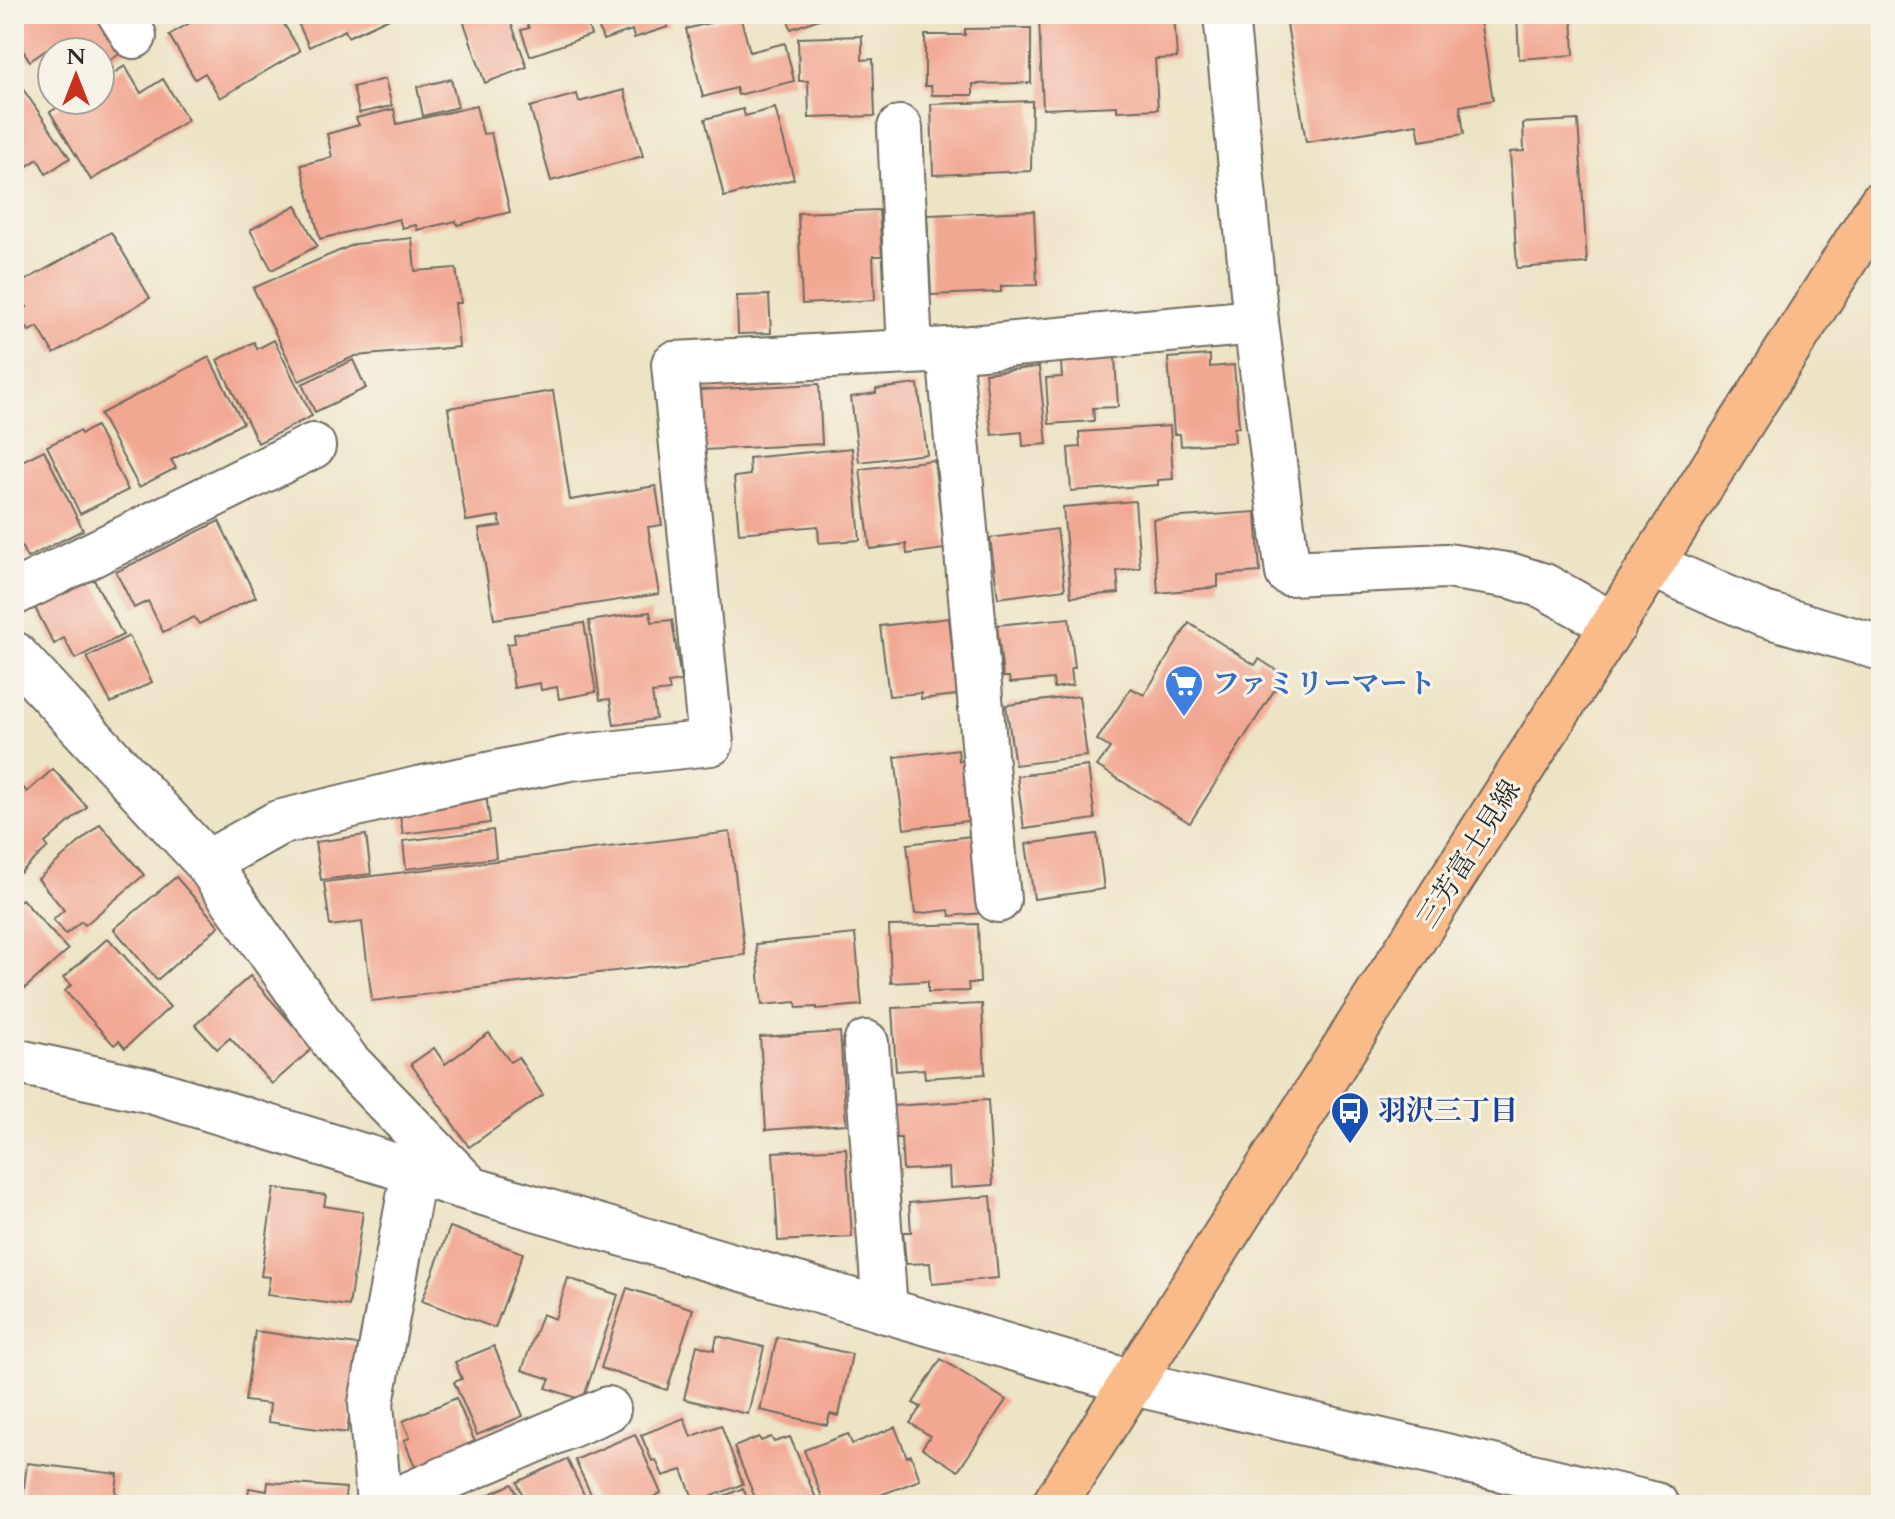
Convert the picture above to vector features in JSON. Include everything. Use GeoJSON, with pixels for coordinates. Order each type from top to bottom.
{"type":"FeatureCollection","features":[{"type":"Feature","properties":{"kind":"main road","name":"三芳富士見線"},"geometry":{"type":"LineString","coordinates":[[1054,1505],[1881,203]]}},
{"type":"Feature","properties":{"kind":"street"},"geometry":{"type":"LineString","coordinates":[[1226,14],[1256,322],[1288,573],[1447,566],[1512,576],[1544,586],[1614,625]]}},
{"type":"Feature","properties":{"kind":"street"},"geometry":{"type":"LineString","coordinates":[[900,128],[998,900]]}},
{"type":"Feature","properties":{"kind":"street"},"geometry":{"type":"LineString","coordinates":[[207,863],[278,823],[418,789],[570,758],[711,743],[674,364],[930,350],[1256,322]]}},
{"type":"Feature","properties":{"kind":"street"},"geometry":{"type":"LineString","coordinates":[[14,593],[313,446]]}},
{"type":"Feature","properties":{"kind":"street"},"geometry":{"type":"LineString","coordinates":[[1652,565],[1763,614],[1881,648]]}},
{"type":"Feature","properties":{"kind":"street"},"geometry":{"type":"LineString","coordinates":[[14,654],[207,863],[347,1061],[470,1189]]}},
{"type":"Feature","properties":{"kind":"street"},"geometry":{"type":"LineString","coordinates":[[866,1043],[885,1311]]}},
{"type":"Feature","properties":{"kind":"street"},"geometry":{"type":"LineString","coordinates":[[14,1061],[148,1090],[885,1311],[1525,1491],[1656,1505]]}},
{"type":"Feature","properties":{"kind":"street"},"geometry":{"type":"LineString","coordinates":[[414,1171],[371,1403],[382,1505],[608,1409]]}},
{"type":"Feature","properties":{"kind":"building"},"geometry":{"type":"Polygon","coordinates":[[[14,14],[104,14],[127,49],[116,56],[116,36],[36,36],[36,57],[30,61],[14,37],[14,14]]]}},
{"type":"Feature","properties":{"kind":"building"},"geometry":{"type":"Polygon","coordinates":[[[188,14],[278,14],[300,51],[220,98],[205,73],[195,79],[169,35],[193,21],[188,14]]]}},
{"type":"Feature","properties":{"kind":"building"},"geometry":{"type":"Polygon","coordinates":[[[294,14],[398,14],[348,37],[345,30],[309,47],[294,14]]]}},
{"type":"Feature","properties":{"kind":"building"},"geometry":{"type":"Polygon","coordinates":[[[461,14],[508,14],[527,67],[485,83],[461,14]]]}},
{"type":"Feature","properties":{"kind":"building"},"geometry":{"type":"Polygon","coordinates":[[[524,14],[584,14],[591,35],[530,56],[521,30],[529,28],[524,14]]]}},
{"type":"Feature","properties":{"kind":"building"},"geometry":{"type":"Polygon","coordinates":[[[594,14],[664,14],[668,27],[634,38],[632,30],[603,40],[594,14]]]}},
{"type":"Feature","properties":{"kind":"building"},"geometry":{"type":"Polygon","coordinates":[[[786,14],[833,14],[791,29],[786,14]]]}},
{"type":"Feature","properties":{"kind":"building"},"geometry":{"type":"Polygon","coordinates":[[[888,14],[907,14],[891,20],[888,14]]]}},
{"type":"Feature","properties":{"kind":"building"},"geometry":{"type":"Polygon","coordinates":[[[1174,14],[1177,58],[1155,59],[1158,109],[1117,111],[1117,106],[1043,109],[1039,19],[1174,14]]]}},
{"type":"Feature","properties":{"kind":"building"},"geometry":{"type":"Polygon","coordinates":[[[1349,14],[1479,14],[1493,100],[1460,106],[1464,134],[1420,141],[1417,124],[1306,142],[1287,24],[1349,14]]]}},
{"type":"Feature","properties":{"kind":"building"},"geometry":{"type":"Polygon","coordinates":[[[1517,14],[1572,14],[1574,55],[1519,59],[1517,14]]]}},
{"type":"Feature","properties":{"kind":"building"},"geometry":{"type":"Polygon","coordinates":[[[740,15],[750,52],[785,43],[794,81],[738,95],[736,88],[703,97],[686,29],[740,15]]]}},
{"type":"Feature","properties":{"kind":"building"},"geometry":{"type":"Polygon","coordinates":[[[1031,28],[1031,83],[973,84],[973,95],[932,95],[931,86],[925,86],[925,35],[965,35],[965,29],[1031,28]]]}},
{"type":"Feature","properties":{"kind":"building"},"geometry":{"type":"Polygon","coordinates":[[[862,36],[862,60],[873,59],[875,116],[809,118],[808,81],[799,81],[798,38],[862,36]]]}},
{"type":"Feature","properties":{"kind":"building"},"geometry":{"type":"Polygon","coordinates":[[[125,66],[141,93],[163,79],[188,120],[91,180],[52,116],[116,116],[116,72],[125,66]]]}},
{"type":"Feature","properties":{"kind":"building"},"geometry":{"type":"Polygon","coordinates":[[[385,79],[392,106],[359,113],[353,87],[385,79]]]}},
{"type":"Feature","properties":{"kind":"building"},"geometry":{"type":"Polygon","coordinates":[[[451,79],[458,107],[423,116],[417,87],[451,79]]]}},
{"type":"Feature","properties":{"kind":"building"},"geometry":{"type":"Polygon","coordinates":[[[23,89],[36,108],[36,116],[41,116],[70,158],[46,174],[38,159],[14,175],[14,96],[23,89]]]}},
{"type":"Feature","properties":{"kind":"building"},"geometry":{"type":"Polygon","coordinates":[[[624,90],[643,156],[551,181],[530,107],[577,94],[579,102],[624,90]]]}},
{"type":"Feature","properties":{"kind":"building"},"geometry":{"type":"Polygon","coordinates":[[[1032,101],[1031,171],[933,175],[931,104],[1032,101]]]}},
{"type":"Feature","properties":{"kind":"building"},"geometry":{"type":"Polygon","coordinates":[[[476,106],[483,134],[491,133],[510,212],[457,225],[456,221],[417,230],[416,225],[402,228],[399,219],[320,239],[301,165],[332,157],[327,134],[359,125],[356,118],[394,109],[397,124],[476,106]]]}},
{"type":"Feature","properties":{"kind":"building"},"geometry":{"type":"Polygon","coordinates":[[[775,108],[794,179],[724,197],[705,119],[743,109],[745,116],[775,108]]]}},
{"type":"Feature","properties":{"kind":"building"},"geometry":{"type":"Polygon","coordinates":[[[1578,120],[1587,263],[1517,268],[1510,152],[1524,151],[1523,123],[1578,120]]]}},
{"type":"Feature","properties":{"kind":"building"},"geometry":{"type":"Polygon","coordinates":[[[296,205],[317,246],[272,270],[250,230],[296,205]]]}},
{"type":"Feature","properties":{"kind":"building"},"geometry":{"type":"Polygon","coordinates":[[[879,210],[882,256],[873,256],[875,300],[802,304],[798,213],[879,210]]]}},
{"type":"Feature","properties":{"kind":"building"},"geometry":{"type":"Polygon","coordinates":[[[1034,211],[1037,285],[1001,286],[1001,292],[931,295],[927,215],[1034,211]]]}},
{"type":"Feature","properties":{"kind":"building"},"geometry":{"type":"Polygon","coordinates":[[[111,232],[150,298],[54,354],[38,327],[29,331],[17,312],[27,307],[14,287],[111,232]]]}},
{"type":"Feature","properties":{"kind":"building"},"geometry":{"type":"Polygon","coordinates":[[[412,238],[415,271],[456,268],[461,303],[455,303],[459,347],[355,356],[299,381],[253,288],[355,244],[412,238]]]}},
{"type":"Feature","properties":{"kind":"building"},"geometry":{"type":"Polygon","coordinates":[[[769,295],[771,333],[738,334],[737,296],[769,295]]]}},
{"type":"Feature","properties":{"kind":"building"},"geometry":{"type":"Polygon","coordinates":[[[274,340],[312,416],[258,443],[217,360],[254,342],[257,349],[274,340]]]}},
{"type":"Feature","properties":{"kind":"building"},"geometry":{"type":"Polygon","coordinates":[[[1210,355],[1210,367],[1234,365],[1239,427],[1234,428],[1235,442],[1181,446],[1180,434],[1174,434],[1168,358],[1210,355]]]}},
{"type":"Feature","properties":{"kind":"building"},"geometry":{"type":"Polygon","coordinates":[[[209,357],[243,423],[171,460],[176,468],[139,487],[100,414],[209,357]]]}},
{"type":"Feature","properties":{"kind":"building"},"geometry":{"type":"Polygon","coordinates":[[[1115,357],[1118,407],[1093,408],[1094,421],[1049,424],[1046,378],[1062,377],[1061,362],[1115,357]]]}},
{"type":"Feature","properties":{"kind":"building"},"geometry":{"type":"Polygon","coordinates":[[[353,360],[366,388],[315,412],[302,384],[353,360]]]}},
{"type":"Feature","properties":{"kind":"building"},"geometry":{"type":"Polygon","coordinates":[[[1039,367],[1047,444],[1023,446],[1022,432],[992,435],[985,373],[1039,367]]]}},
{"type":"Feature","properties":{"kind":"building"},"geometry":{"type":"Polygon","coordinates":[[[819,384],[822,444],[704,450],[700,390],[819,384]]]}},
{"type":"Feature","properties":{"kind":"building"},"geometry":{"type":"Polygon","coordinates":[[[918,384],[927,454],[859,462],[851,397],[876,393],[876,389],[918,384]]]}},
{"type":"Feature","properties":{"kind":"building"},"geometry":{"type":"Polygon","coordinates":[[[553,391],[570,500],[656,486],[662,525],[648,527],[659,594],[494,619],[479,529],[501,526],[499,516],[466,521],[448,408],[553,391]]]}},
{"type":"Feature","properties":{"kind":"building"},"geometry":{"type":"Polygon","coordinates":[[[96,426],[128,490],[80,514],[47,446],[96,426]]]}},
{"type":"Feature","properties":{"kind":"building"},"geometry":{"type":"Polygon","coordinates":[[[1170,426],[1173,479],[1158,480],[1158,485],[1071,491],[1068,448],[1080,447],[1079,432],[1170,426]]]}},
{"type":"Feature","properties":{"kind":"building"},"geometry":{"type":"Polygon","coordinates":[[[852,448],[860,540],[819,543],[818,526],[739,533],[734,477],[750,475],[749,458],[852,448]]]}},
{"type":"Feature","properties":{"kind":"building"},"geometry":{"type":"Polygon","coordinates":[[[44,450],[83,530],[27,558],[14,531],[14,465],[44,450]]]}},
{"type":"Feature","properties":{"kind":"building"},"geometry":{"type":"Polygon","coordinates":[[[934,460],[945,549],[907,554],[906,544],[870,549],[860,469],[934,460]]]}},
{"type":"Feature","properties":{"kind":"building"},"geometry":{"type":"Polygon","coordinates":[[[1135,501],[1140,568],[1117,571],[1119,593],[1071,597],[1063,507],[1135,501]]]}},
{"type":"Feature","properties":{"kind":"building"},"geometry":{"type":"Polygon","coordinates":[[[1256,512],[1260,572],[1218,575],[1218,587],[1158,593],[1153,519],[1256,512]]]}},
{"type":"Feature","properties":{"kind":"building"},"geometry":{"type":"Polygon","coordinates":[[[219,521],[256,597],[199,624],[194,617],[163,632],[148,601],[134,608],[116,572],[219,521]]]}},
{"type":"Feature","properties":{"kind":"building"},"geometry":{"type":"Polygon","coordinates":[[[1057,529],[1065,589],[998,598],[990,538],[1057,529]]]}},
{"type":"Feature","properties":{"kind":"building"},"geometry":{"type":"Polygon","coordinates":[[[93,578],[123,635],[75,659],[64,638],[54,644],[35,608],[93,578]]]}},
{"type":"Feature","properties":{"kind":"building"},"geometry":{"type":"Polygon","coordinates":[[[650,612],[652,622],[672,620],[681,681],[668,683],[670,691],[652,693],[656,719],[614,725],[610,699],[600,700],[589,621],[650,612]]]}},
{"type":"Feature","properties":{"kind":"building"},"geometry":{"type":"Polygon","coordinates":[[[949,618],[957,695],[921,699],[921,693],[889,696],[880,626],[949,618]]]}},
{"type":"Feature","properties":{"kind":"building"},"geometry":{"type":"Polygon","coordinates":[[[1069,618],[1075,668],[1071,668],[1073,685],[1054,688],[1053,679],[1010,683],[1009,677],[1003,677],[997,625],[1069,618]]]}},
{"type":"Feature","properties":{"kind":"building"},"geometry":{"type":"Polygon","coordinates":[[[584,623],[596,692],[559,699],[557,687],[541,690],[540,683],[514,688],[507,644],[515,643],[514,634],[584,623]]]}},
{"type":"Feature","properties":{"kind":"building","name":"ファミリーマート"},"geometry":{"type":"Polygon","coordinates":[[[1189,623],[1255,665],[1259,659],[1284,675],[1190,823],[1097,766],[1110,748],[1097,740],[1131,688],[1144,695],[1189,623]]]}},
{"type":"Feature","properties":{"kind":"building"},"geometry":{"type":"Polygon","coordinates":[[[129,636],[152,682],[111,703],[87,657],[129,636]]]}},
{"type":"Feature","properties":{"kind":"building"},"geometry":{"type":"Polygon","coordinates":[[[1079,696],[1087,756],[1015,765],[1006,705],[1079,696]]]}},
{"type":"Feature","properties":{"kind":"building"},"geometry":{"type":"Polygon","coordinates":[[[958,749],[959,761],[967,760],[975,820],[904,829],[895,757],[958,749]]]}},
{"type":"Feature","properties":{"kind":"building"},"geometry":{"type":"Polygon","coordinates":[[[1088,766],[1095,819],[1024,829],[1017,776],[1088,766]]]}},
{"type":"Feature","properties":{"kind":"building"},"geometry":{"type":"Polygon","coordinates":[[[53,769],[87,807],[45,843],[48,847],[20,873],[14,866],[14,783],[17,781],[27,792],[53,769]]]}},
{"type":"Feature","properties":{"kind":"building"},"geometry":{"type":"Polygon","coordinates":[[[486,795],[490,823],[403,834],[398,806],[486,795]]]}},
{"type":"Feature","properties":{"kind":"building"},"geometry":{"type":"Polygon","coordinates":[[[100,824],[144,875],[85,925],[81,921],[66,934],[53,920],[64,910],[38,879],[100,824]]]}},
{"type":"Feature","properties":{"kind":"building"},"geometry":{"type":"Polygon","coordinates":[[[493,830],[496,858],[406,869],[403,841],[493,830]]]}},
{"type":"Feature","properties":{"kind":"building"},"geometry":{"type":"Polygon","coordinates":[[[730,832],[745,955],[372,1001],[362,922],[330,926],[324,882],[730,832]]]}},
{"type":"Feature","properties":{"kind":"building"},"geometry":{"type":"Polygon","coordinates":[[[1097,834],[1104,889],[1034,899],[1026,844],[1097,834]]]}},
{"type":"Feature","properties":{"kind":"building"},"geometry":{"type":"Polygon","coordinates":[[[366,835],[371,874],[321,880],[315,842],[366,835]]]}},
{"type":"Feature","properties":{"kind":"building"},"geometry":{"type":"Polygon","coordinates":[[[979,835],[982,913],[950,916],[949,910],[915,914],[907,844],[979,835]]]}},
{"type":"Feature","properties":{"kind":"building"},"geometry":{"type":"Polygon","coordinates":[[[176,877],[219,926],[157,980],[114,929],[176,877]]]}},
{"type":"Feature","properties":{"kind":"building"},"geometry":{"type":"Polygon","coordinates":[[[22,899],[68,950],[14,998],[14,905],[22,899]]]}},
{"type":"Feature","properties":{"kind":"building"},"geometry":{"type":"Polygon","coordinates":[[[978,924],[980,983],[968,983],[969,991],[928,992],[928,981],[891,983],[889,926],[978,924]]]}},
{"type":"Feature","properties":{"kind":"building"},"geometry":{"type":"Polygon","coordinates":[[[855,934],[862,1005],[817,1009],[797,1008],[796,1002],[762,1005],[756,944],[855,934]]]}},
{"type":"Feature","properties":{"kind":"building"},"geometry":{"type":"Polygon","coordinates":[[[108,938],[170,1007],[125,1048],[119,1041],[114,1045],[65,991],[71,985],[63,978],[108,938]]]}},
{"type":"Feature","properties":{"kind":"building"},"geometry":{"type":"Polygon","coordinates":[[[250,976],[313,1048],[272,1084],[230,1038],[217,1049],[195,1025],[250,976]]]}},
{"type":"Feature","properties":{"kind":"building"},"geometry":{"type":"Polygon","coordinates":[[[982,1004],[985,1074],[925,1078],[924,1069],[896,1071],[892,1008],[982,1004]]]}},
{"type":"Feature","properties":{"kind":"building"},"geometry":{"type":"Polygon","coordinates":[[[840,1032],[846,1124],[766,1130],[760,1037],[840,1032]]]}},
{"type":"Feature","properties":{"kind":"building"},"geometry":{"type":"Polygon","coordinates":[[[489,1033],[510,1062],[518,1057],[543,1095],[469,1147],[411,1064],[434,1048],[445,1064],[489,1033]]]}},
{"type":"Feature","properties":{"kind":"building"},"geometry":{"type":"Polygon","coordinates":[[[988,1100],[993,1185],[950,1188],[949,1168],[903,1170],[901,1138],[893,1138],[892,1106],[988,1100]]]}},
{"type":"Feature","properties":{"kind":"building"},"geometry":{"type":"Polygon","coordinates":[[[846,1148],[852,1237],[778,1241],[773,1152],[846,1148]]]}},
{"type":"Feature","properties":{"kind":"building"},"geometry":{"type":"Polygon","coordinates":[[[274,1188],[326,1195],[324,1206],[363,1212],[349,1306],[267,1295],[270,1277],[261,1276],[274,1188]]]}},
{"type":"Feature","properties":{"kind":"building"},"geometry":{"type":"Polygon","coordinates":[[[991,1196],[998,1278],[932,1284],[930,1263],[906,1264],[903,1232],[911,1232],[909,1203],[991,1196]]]}},
{"type":"Feature","properties":{"kind":"building"},"geometry":{"type":"Polygon","coordinates":[[[450,1227],[523,1253],[495,1328],[422,1301],[450,1227]]]}},
{"type":"Feature","properties":{"kind":"building"},"geometry":{"type":"Polygon","coordinates":[[[568,1278],[618,1295],[583,1400],[546,1388],[550,1379],[522,1370],[542,1314],[555,1319],[568,1278]]]}},
{"type":"Feature","properties":{"kind":"building"},"geometry":{"type":"Polygon","coordinates":[[[627,1288],[693,1309],[667,1390],[601,1368],[627,1288]]]}},
{"type":"Feature","properties":{"kind":"building"},"geometry":{"type":"Polygon","coordinates":[[[255,1331],[358,1345],[347,1433],[268,1422],[270,1404],[245,1401],[255,1331]]]}},
{"type":"Feature","properties":{"kind":"building"},"geometry":{"type":"Polygon","coordinates":[[[717,1336],[764,1347],[748,1414],[684,1399],[697,1345],[714,1350],[717,1336]]]}},
{"type":"Feature","properties":{"kind":"building"},"geometry":{"type":"Polygon","coordinates":[[[777,1337],[852,1354],[839,1416],[830,1414],[827,1425],[760,1410],[777,1337]]]}},
{"type":"Feature","properties":{"kind":"building"},"geometry":{"type":"Polygon","coordinates":[[[494,1346],[523,1416],[477,1435],[454,1382],[462,1379],[455,1362],[494,1346]]]}},
{"type":"Feature","properties":{"kind":"building"},"geometry":{"type":"Polygon","coordinates":[[[941,1359],[1006,1400],[958,1471],[922,1448],[930,1436],[910,1423],[921,1407],[913,1403],[941,1359]]]}},
{"type":"Feature","properties":{"kind":"building"},"geometry":{"type":"Polygon","coordinates":[[[456,1398],[478,1449],[418,1474],[404,1440],[410,1438],[403,1421],[456,1398]]]}},
{"type":"Feature","properties":{"kind":"building"},"geometry":{"type":"Polygon","coordinates":[[[684,1418],[691,1437],[721,1425],[743,1484],[695,1503],[682,1470],[663,1476],[656,1460],[652,1461],[641,1435],[684,1418]]]}},
{"type":"Feature","properties":{"kind":"building"},"geometry":{"type":"Polygon","coordinates":[[[895,1427],[907,1457],[911,1455],[920,1480],[854,1505],[825,1505],[804,1450],[848,1434],[852,1444],[895,1427]]]}},
{"type":"Feature","properties":{"kind":"building"},"geometry":{"type":"Polygon","coordinates":[[[635,1434],[661,1493],[638,1505],[596,1505],[575,1460],[635,1434]]]}},
{"type":"Feature","properties":{"kind":"building"},"geometry":{"type":"Polygon","coordinates":[[[759,1437],[761,1441],[771,1437],[774,1442],[790,1437],[819,1505],[758,1505],[734,1447],[759,1437]]]}},
{"type":"Feature","properties":{"kind":"building"},"geometry":{"type":"Polygon","coordinates":[[[567,1459],[589,1505],[527,1505],[517,1482],[567,1459]]]}},
{"type":"Feature","properties":{"kind":"building"},"geometry":{"type":"Polygon","coordinates":[[[27,1463],[118,1474],[114,1505],[22,1505],[27,1463]]]}},
{"type":"Feature","properties":{"kind":"building"},"geometry":{"type":"Polygon","coordinates":[[[268,1482],[346,1488],[344,1505],[247,1505],[249,1488],[267,1491],[268,1482]]]}},
{"type":"Feature","properties":{"kind":"building"},"geometry":{"type":"Polygon","coordinates":[[[512,1484],[522,1505],[466,1505],[512,1484]]]}},
{"type":"Feature","properties":{"kind":"building"},"geometry":{"type":"Polygon","coordinates":[[[743,1488],[750,1505],[703,1505],[743,1488]]]}},
{"type":"Feature","properties":{"kind":"place","name":"ファミリーマート"},"geometry":{"type":"Point","coordinates":[1184,718]}},
{"type":"Feature","properties":{"kind":"place","name":"羽沢三丁目"},"geometry":{"type":"Point","coordinates":[1350,1145]}}]}
